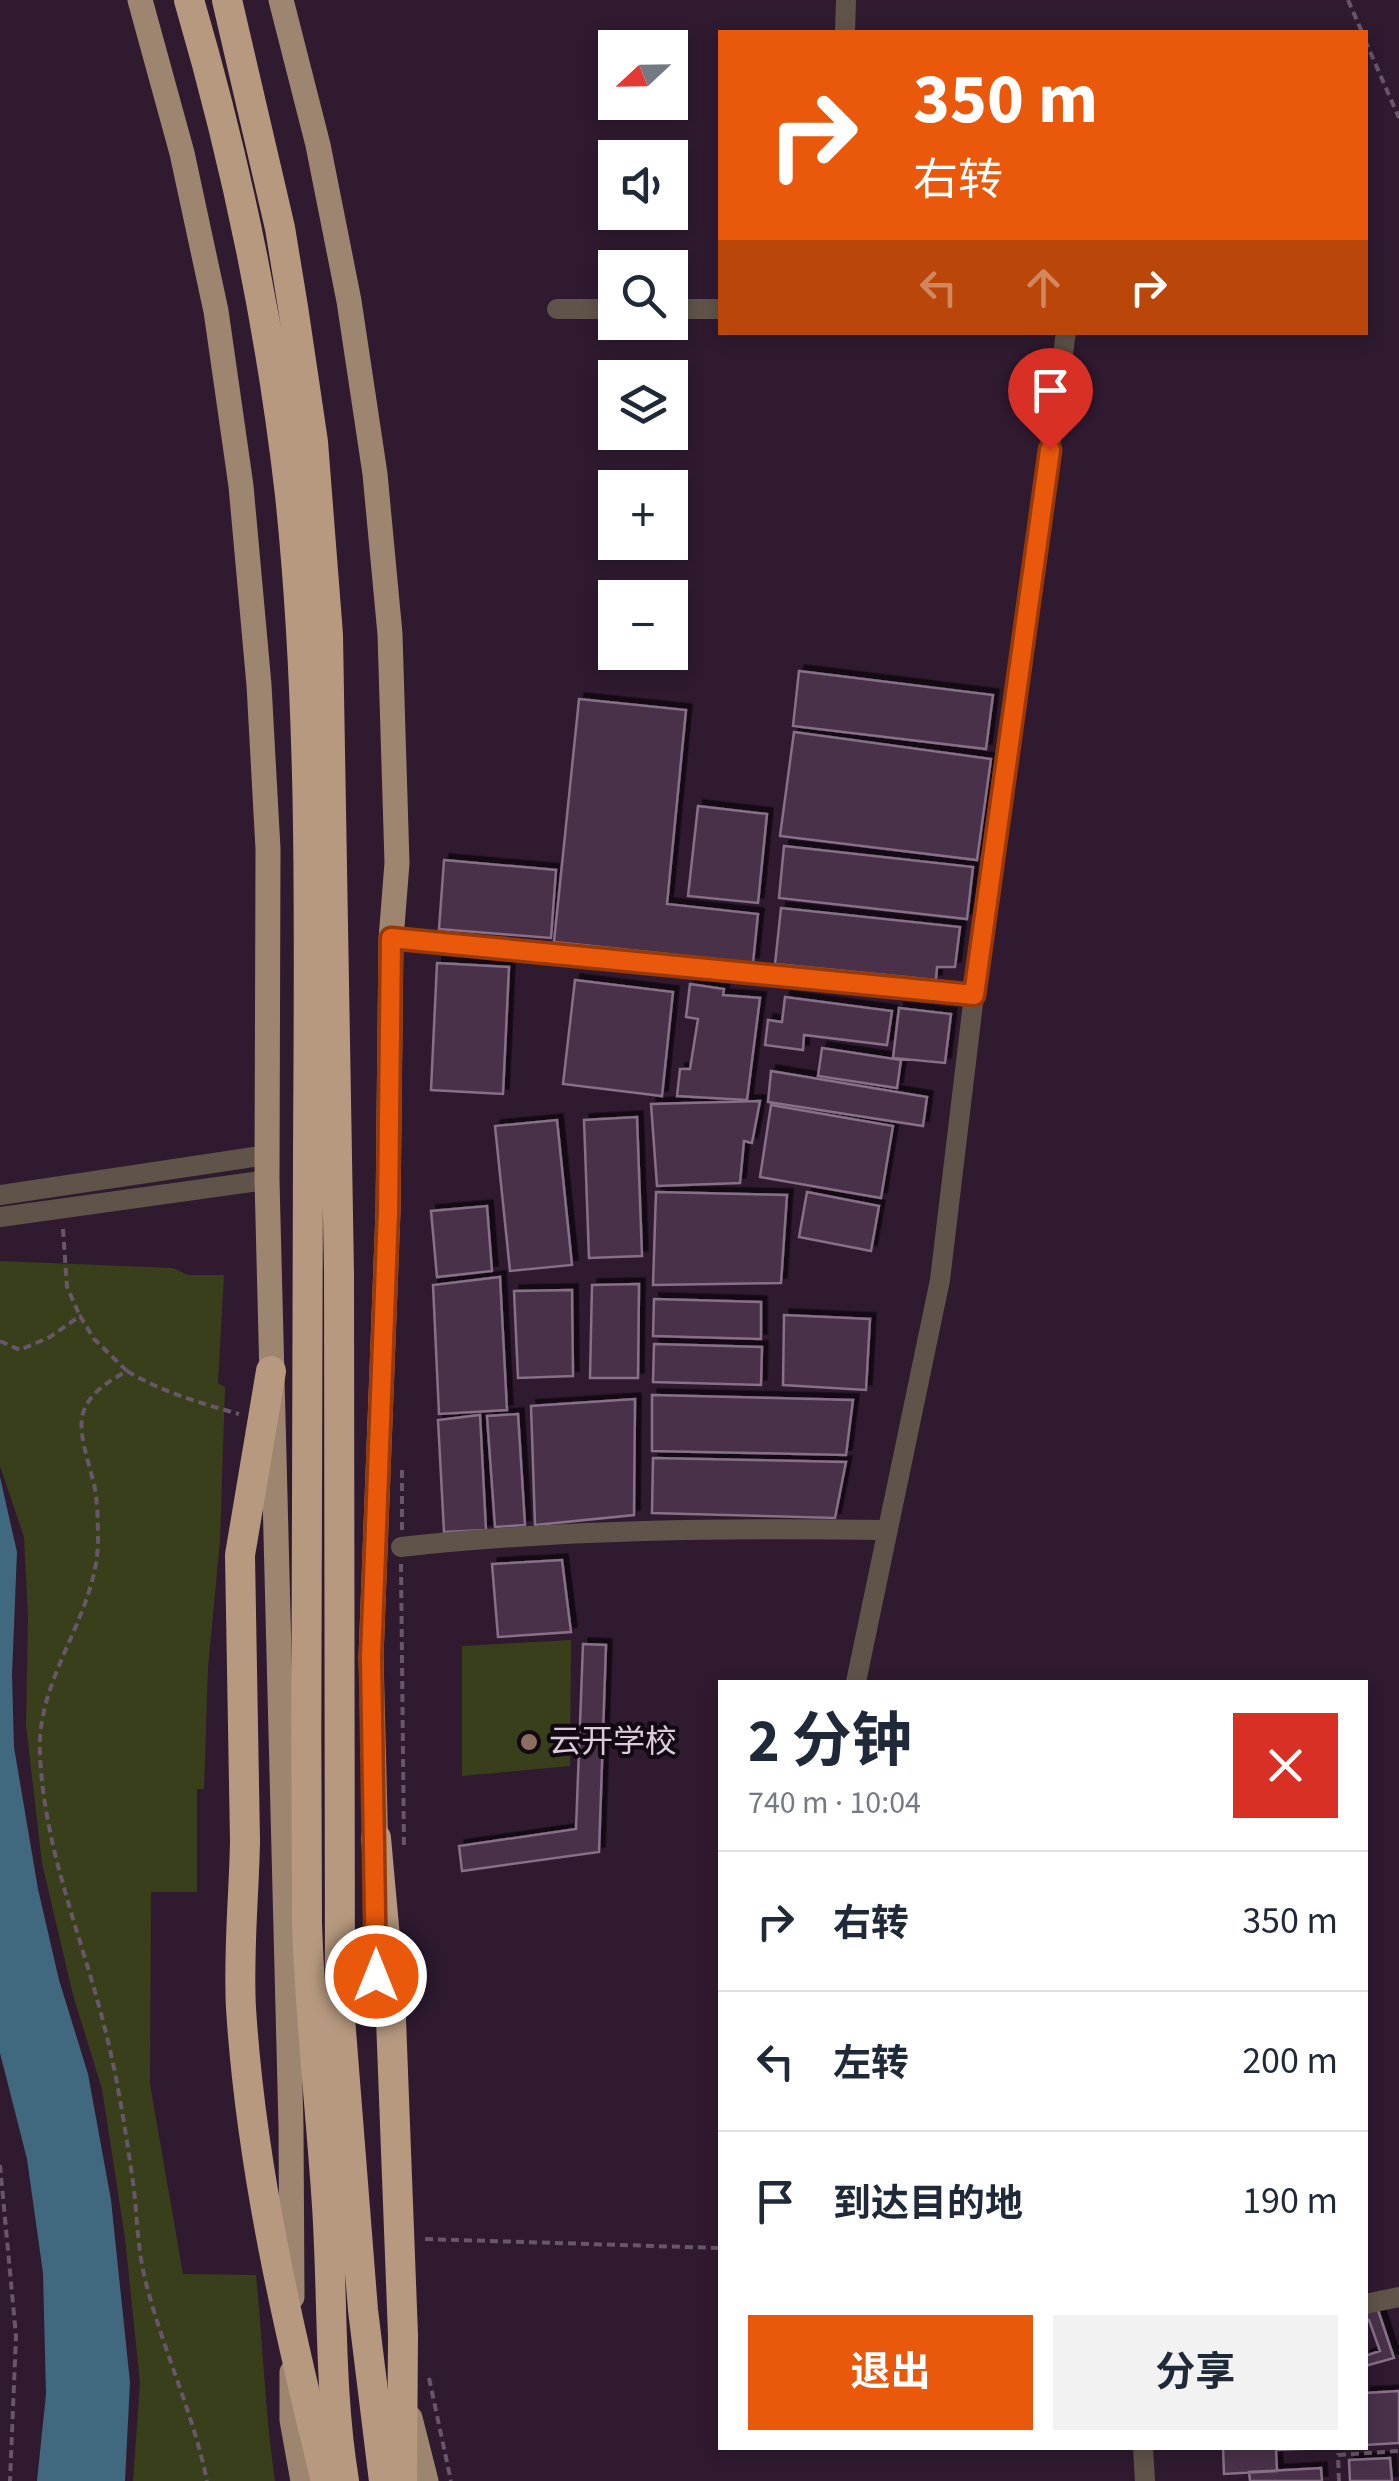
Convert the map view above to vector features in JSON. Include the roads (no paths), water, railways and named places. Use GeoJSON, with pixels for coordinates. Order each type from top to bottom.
{"type":"FeatureCollection","features":[{"type":"Feature","properties":{"kind":"highway"},"geometry":{"type":"LineString","coordinates":[[189,0],[224,129],[262,310],[290,493],[308,760],[306,1923],[315,2088],[327,2205],[337,2439],[344,2481]]}},
{"type":"Feature","properties":{"kind":"highway"},"geometry":{"type":"LineString","coordinates":[[226,0],[280,228],[293,306],[313,442],[328,636],[339,1274],[340,2018],[363,2310],[384,2481]]}},
{"type":"Feature","properties":{"kind":"highway"},"geometry":{"type":"LineString","coordinates":[[271,1371],[240,1555],[245,1841],[241,2006],[258,2151],[298,2366],[326,2481]]}},
{"type":"Feature","properties":{"kind":"highway"},"geometry":{"type":"LineString","coordinates":[[390,1845],[390,1993],[403,2335],[402,2481]]}},
{"type":"Feature","properties":{"kind":"main road"},"geometry":{"type":"LineString","coordinates":[[140,0],[170,102],[206,259],[225,364],[254,615],[268,849],[267,1167],[291,2128],[292,2420],[303,2481]]}},
{"type":"Feature","properties":{"kind":"main road"},"geometry":{"type":"LineString","coordinates":[[281,0],[340,249],[379,511],[390,634],[397,863],[391,938],[388,1212],[371,1657],[390,1845],[377,2011],[390,2238],[404,2384],[426,2481]]}},
{"type":"Feature","properties":{"kind":"street"},"geometry":{"type":"LineString","coordinates":[[845,30],[846,0]]}},
{"type":"Feature","properties":{"kind":"street"},"geometry":{"type":"LineString","coordinates":[[557,309],[598,309]]}},
{"type":"Feature","properties":{"kind":"street"},"geometry":{"type":"LineString","coordinates":[[688,309],[718,310]]}},
{"type":"Feature","properties":{"kind":"street"},"geometry":{"type":"LineString","coordinates":[[856,1680],[940,1280],[974,995],[1066,335]]}},
{"type":"Feature","properties":{"kind":"street"},"geometry":{"type":"LineString","coordinates":[[391,938],[974,995]]}},
{"type":"Feature","properties":{"kind":"street"},"geometry":{"type":"LineString","coordinates":[[0,1195],[267,1167]]}},
{"type":"Feature","properties":{"kind":"street"},"geometry":{"type":"LineString","coordinates":[[0,1217],[267,1167]]}},
{"type":"Feature","properties":{"kind":"street"},"geometry":{"type":"LineString","coordinates":[[402,1546],[670,1530],[888,1530]]}},
{"type":"Feature","properties":{"kind":"street"},"geometry":{"type":"LineString","coordinates":[[1368,2303],[1399,2297]]}},
{"type":"Feature","properties":{"kind":"street"},"geometry":{"type":"LineString","coordinates":[[1143,2450],[1146,2481]]}},
{"type":"Feature","properties":{"kind":"water"},"geometry":{"type":"Polygon","coordinates":[[[0,1477],[17,1552],[12,1675],[14,1747],[38,1889],[59,1980],[88,2074],[111,2200],[130,2382],[125,2481],[37,2481],[46,2394],[43,2273],[27,2159],[0,2053],[0,1477]]]}},
{"type":"Feature","properties":{"kind":"place","name":"云开学校"},"geometry":{"type":"Point","coordinates":[529,1742]}}]}
